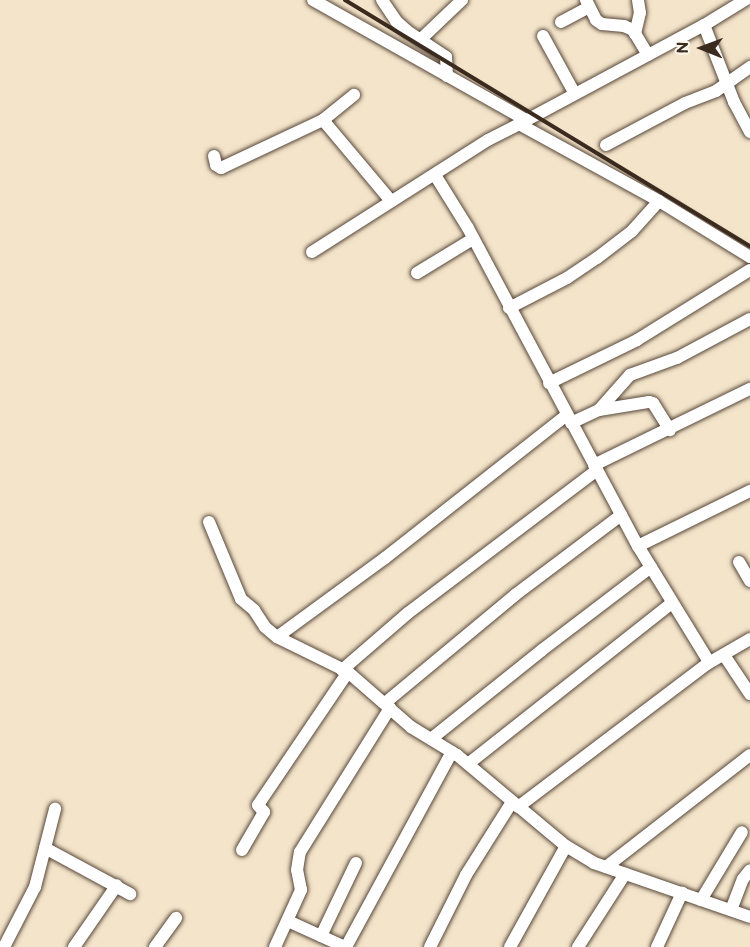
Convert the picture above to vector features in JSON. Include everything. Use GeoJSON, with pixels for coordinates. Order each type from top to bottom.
{"type":"FeatureCollection","features":[{"type":"Feature","properties":{"kind":"street"},"geometry":{"type":"LineString","coordinates":[[313,0],[447,76],[750,257]]}},
{"type":"Feature","properties":{"kind":"street"},"geometry":{"type":"LineString","coordinates":[[382,0],[396,21],[446,57],[447,76]]}},
{"type":"Feature","properties":{"kind":"street"},"geometry":{"type":"LineString","coordinates":[[420,40],[462,0]]}},
{"type":"Feature","properties":{"kind":"street"},"geometry":{"type":"LineString","coordinates":[[635,34],[640,13],[638,0]]}},
{"type":"Feature","properties":{"kind":"street"},"geometry":{"type":"LineString","coordinates":[[312,252],[522,122],[704,25],[745,0]]}},
{"type":"Feature","properties":{"kind":"street"},"geometry":{"type":"LineString","coordinates":[[561,22],[587,3],[596,20],[602,24],[624,26],[635,34],[648,55]]}},
{"type":"Feature","properties":{"kind":"street"},"geometry":{"type":"LineString","coordinates":[[704,25],[750,132]]}},
{"type":"Feature","properties":{"kind":"street"},"geometry":{"type":"LineString","coordinates":[[543,36],[574,94]]}},
{"type":"Feature","properties":{"kind":"street"},"geometry":{"type":"LineString","coordinates":[[606,145],[727,83],[750,67]]}},
{"type":"Feature","properties":{"kind":"street"},"geometry":{"type":"LineString","coordinates":[[214,156],[216,165],[221,168],[323,120],[354,96]]}},
{"type":"Feature","properties":{"kind":"street"},"geometry":{"type":"LineString","coordinates":[[323,120],[391,201]]}},
{"type":"Feature","properties":{"kind":"street"},"geometry":{"type":"LineString","coordinates":[[435,175],[473,239],[638,546],[709,662]]}},
{"type":"Feature","properties":{"kind":"street"},"geometry":{"type":"LineString","coordinates":[[509,308],[567,278],[597,258],[632,231],[659,201]]}},
{"type":"Feature","properties":{"kind":"street"},"geometry":{"type":"LineString","coordinates":[[417,273],[473,239]]}},
{"type":"Feature","properties":{"kind":"street"},"geometry":{"type":"LineString","coordinates":[[549,383],[637,340],[750,270]]}},
{"type":"Feature","properties":{"kind":"street"},"geometry":{"type":"LineString","coordinates":[[599,410],[630,375],[677,358],[750,319]]}},
{"type":"Feature","properties":{"kind":"street"},"geometry":{"type":"LineString","coordinates":[[242,850],[264,812],[258,805],[345,671],[408,613],[595,468],[750,389]]}},
{"type":"Feature","properties":{"kind":"street"},"geometry":{"type":"LineString","coordinates":[[277,637],[569,419],[599,410],[653,403],[670,430]]}},
{"type":"Feature","properties":{"kind":"street"},"geometry":{"type":"LineString","coordinates":[[638,546],[750,491]]}},
{"type":"Feature","properties":{"kind":"street"},"geometry":{"type":"LineString","coordinates":[[275,947],[301,890],[297,870],[300,852],[387,706],[515,595],[621,515]]}},
{"type":"Feature","properties":{"kind":"street"},"geometry":{"type":"LineString","coordinates":[[209,522],[241,598],[254,610],[265,627],[277,637],[345,671],[411,727],[468,764],[566,846],[606,867],[750,917]]}},
{"type":"Feature","properties":{"kind":"street"},"geometry":{"type":"LineString","coordinates":[[739,562],[750,581]]}},
{"type":"Feature","properties":{"kind":"street"},"geometry":{"type":"LineString","coordinates":[[431,739],[651,567]]}},
{"type":"Feature","properties":{"kind":"street"},"geometry":{"type":"LineString","coordinates":[[468,764],[672,603]]}},
{"type":"Feature","properties":{"kind":"street"},"geometry":{"type":"LineString","coordinates":[[430,947],[466,875],[515,804],[709,662],[750,639]]}},
{"type":"Feature","properties":{"kind":"street"},"geometry":{"type":"LineString","coordinates":[[724,655],[750,694]]}},
{"type":"Feature","properties":{"kind":"street"},"geometry":{"type":"LineString","coordinates":[[288,921],[346,947],[452,752]]}},
{"type":"Feature","properties":{"kind":"street"},"geometry":{"type":"LineString","coordinates":[[606,867],[750,755]]}},
{"type":"Feature","properties":{"kind":"street"},"geometry":{"type":"LineString","coordinates":[[4,947],[35,887],[55,809]]}},
{"type":"Feature","properties":{"kind":"street"},"geometry":{"type":"LineString","coordinates":[[701,900],[742,832]]}},
{"type":"Feature","properties":{"kind":"street"},"geometry":{"type":"LineString","coordinates":[[510,947],[566,846]]}},
{"type":"Feature","properties":{"kind":"street"},"geometry":{"type":"LineString","coordinates":[[45,848],[130,894]]}},
{"type":"Feature","properties":{"kind":"street"},"geometry":{"type":"LineString","coordinates":[[321,936],[356,862]]}},
{"type":"Feature","properties":{"kind":"street"},"geometry":{"type":"LineString","coordinates":[[731,910],[743,879],[750,870]]}},
{"type":"Feature","properties":{"kind":"street"},"geometry":{"type":"LineString","coordinates":[[578,947],[625,874]]}},
{"type":"Feature","properties":{"kind":"street"},"geometry":{"type":"LineString","coordinates":[[74,947],[117,885]]}},
{"type":"Feature","properties":{"kind":"street"},"geometry":{"type":"LineString","coordinates":[[657,947],[682,893]]}},
{"type":"Feature","properties":{"kind":"street"},"geometry":{"type":"LineString","coordinates":[[155,947],[176,918]]}},
{"type":"Feature","properties":{"kind":"railway"},"geometry":{"type":"LineString","coordinates":[[345,0],[750,246]]}}]}
